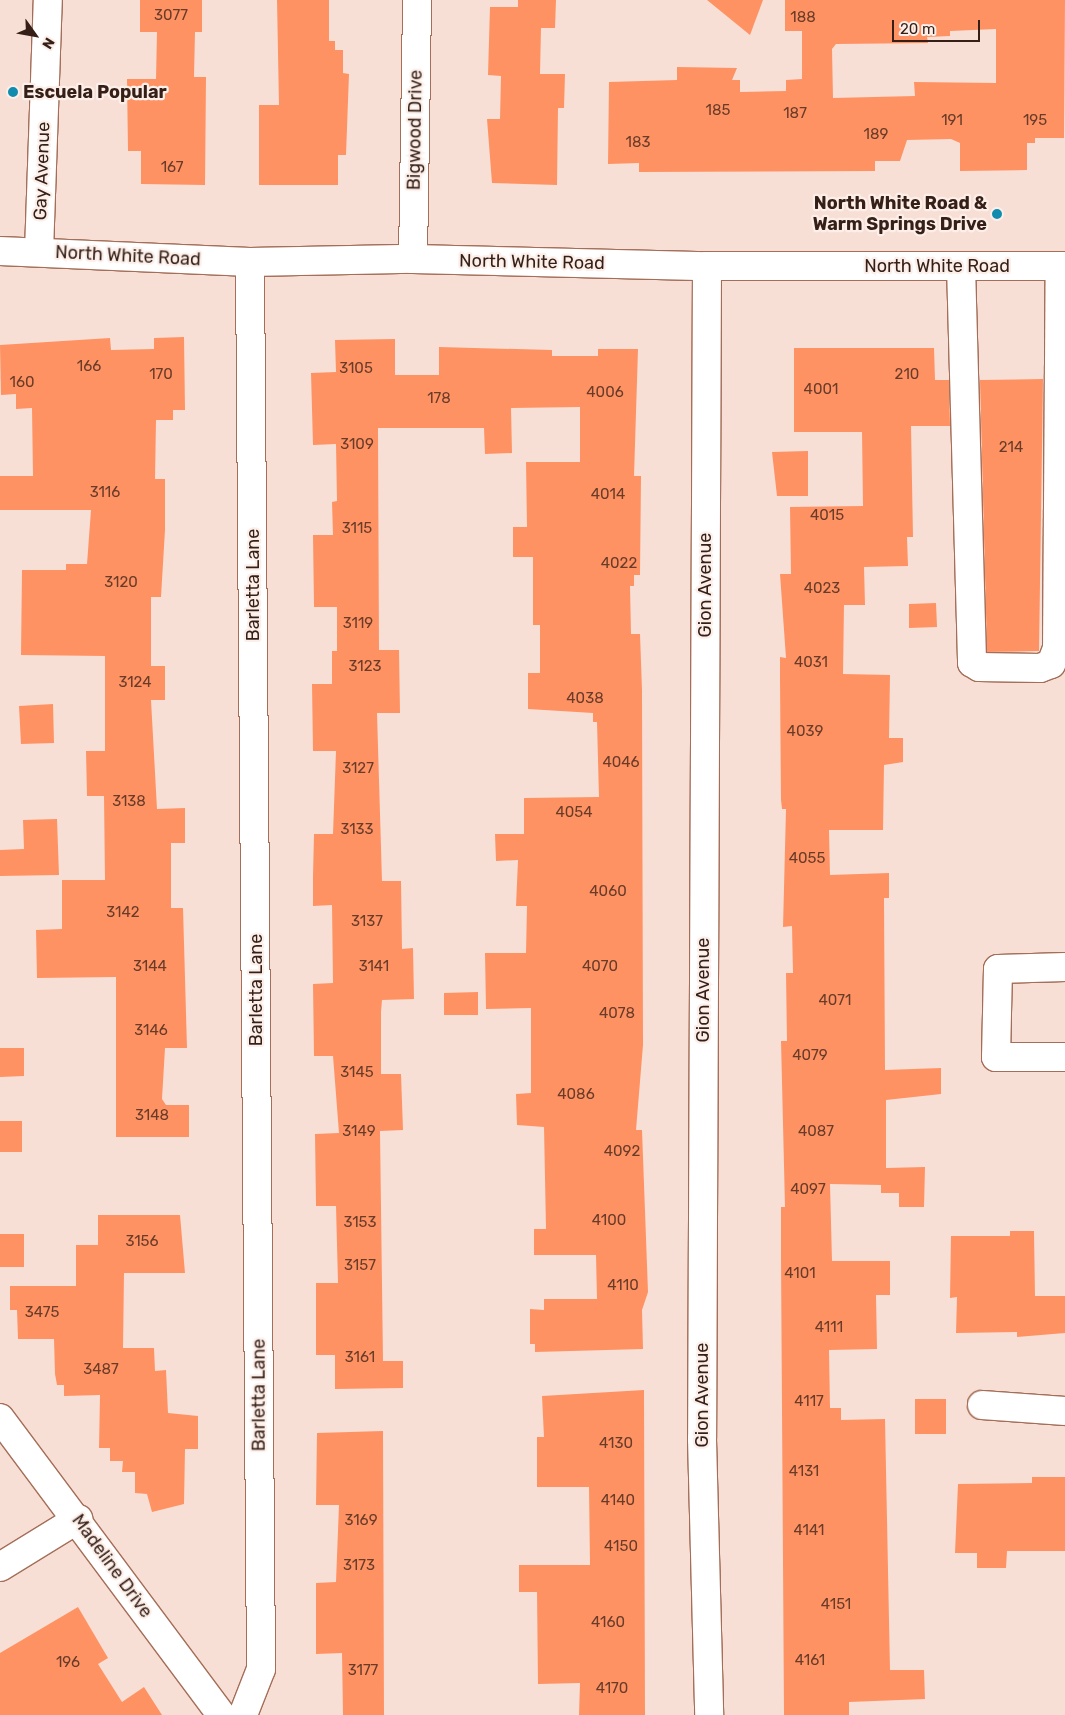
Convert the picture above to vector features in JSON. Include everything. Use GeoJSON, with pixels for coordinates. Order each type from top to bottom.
{"type":"FeatureCollection","features":[{"type":"Feature","properties":{"kind":"street","name":"Gay Avenue"},"geometry":{"type":"LineString","coordinates":[[39,252],[48,0]]}},
{"type":"Feature","properties":{"kind":"street","name":"Bigwood Drive"},"geometry":{"type":"LineString","coordinates":[[413,259],[417,0]]}},
{"type":"Feature","properties":{"kind":"street","name":"North White Road"},"geometry":{"type":"LineString","coordinates":[[0,251],[250,262],[413,259],[708,266],[1062,266]]}},
{"type":"Feature","properties":{"kind":"street","name":"Barletta Lane"},"geometry":{"type":"LineString","coordinates":[[243,1715],[261,1669],[250,262]]}},
{"type":"Feature","properties":{"kind":"street","name":"Gion Avenue"},"geometry":{"type":"LineString","coordinates":[[708,266],[702,1439],[708,1715]]}},
{"type":"Feature","properties":{"kind":"street"},"geometry":{"type":"LineString","coordinates":[[961,266],[972,663],[979,667],[1040,668],[1051,664],[1057,648],[1062,266]]}},
{"type":"Feature","properties":{"kind":"street"},"geometry":{"type":"LineString","coordinates":[[1065,968],[998,969],[996,1057],[1065,1057]]}},
{"type":"Feature","properties":{"kind":"street"},"geometry":{"type":"LineString","coordinates":[[982,1405],[1065,1411]]}},
{"type":"Feature","properties":{"kind":"street","name":"Madeline Drive"},"geometry":{"type":"LineString","coordinates":[[0,1418],[78,1519],[221,1715]]}},
{"type":"Feature","properties":{"kind":"street"},"geometry":{"type":"LineString","coordinates":[[0,1567],[78,1519]]}},
{"type":"Feature","properties":{"kind":"building"},"geometry":{"type":"Polygon","coordinates":[[[140,0],[202,0],[202,32],[195,32],[194,77],[206,77],[205,185],[141,184],[141,151],[128,151],[127,79],[156,79],[157,32],[140,32],[140,0]]]}},
{"type":"Feature","properties":{"kind":"building"},"geometry":{"type":"Polygon","coordinates":[[[277,0],[329,0],[329,41],[335,41],[335,50],[343,50],[343,73],[349,74],[346,155],[338,155],[338,185],[259,185],[259,105],[279,105],[277,0]]]}},
{"type":"Feature","properties":{"kind":"building"},"geometry":{"type":"Polygon","coordinates":[[[518,0],[556,0],[555,28],[541,28],[540,74],[565,74],[564,108],[558,108],[557,185],[492,183],[487,119],[500,119],[501,76],[488,75],[490,7],[518,7],[518,0]]]}},
{"type":"Feature","properties":{"kind":"building"},"geometry":{"type":"Polygon","coordinates":[[[707,0],[763,0],[750,35],[707,0]]]}},
{"type":"Feature","properties":{"kind":"building"},"geometry":{"type":"Polygon","coordinates":[[[785,0],[1065,0],[1064,138],[1035,138],[1035,143],[1027,143],[1027,170],[960,171],[960,143],[951,139],[907,140],[900,161],[875,161],[875,171],[639,172],[639,163],[608,164],[609,82],[677,80],[677,67],[737,68],[732,80],[740,80],[740,92],[786,91],[786,80],[802,79],[802,31],[785,31],[785,0]],[[996,29],[950,31],[950,36],[927,37],[928,43],[836,44],[832,49],[833,98],[915,96],[914,82],[996,83],[996,29]]]}},
{"type":"Feature","properties":{"kind":"building"},"geometry":{"type":"Polygon","coordinates":[[[184,337],[185,410],[173,410],[173,420],[156,420],[155,479],[165,479],[165,530],[161,597],[151,597],[151,666],[165,666],[165,700],[151,700],[157,809],[185,808],[185,843],[171,843],[171,908],[183,908],[187,1048],[165,1048],[162,1099],[166,1105],[189,1105],[189,1137],[116,1137],[116,977],[37,978],[36,930],[62,929],[62,880],[105,880],[104,796],[87,796],[86,751],[105,751],[105,656],[21,655],[22,570],[66,570],[66,564],[87,564],[91,510],[0,510],[0,476],[33,476],[32,408],[16,409],[16,394],[1,395],[0,345],[110,338],[111,350],[154,349],[154,338],[184,337]]]}},
{"type":"Feature","properties":{"kind":"building"},"geometry":{"type":"Polygon","coordinates":[[[395,339],[395,375],[439,375],[439,347],[552,350],[552,356],[598,356],[598,349],[638,349],[634,476],[641,476],[640,575],[634,575],[634,586],[630,586],[631,634],[640,634],[642,690],[643,1045],[636,1130],[642,1130],[648,1292],[642,1310],[643,1349],[535,1352],[535,1344],[530,1344],[530,1309],[544,1310],[544,1299],[597,1299],[596,1255],[534,1255],[534,1229],[546,1229],[544,1127],[517,1125],[516,1094],[531,1093],[531,1008],[486,1009],[485,953],[526,953],[527,906],[516,906],[518,860],[496,861],[495,834],[524,834],[524,798],[599,797],[597,722],[593,722],[593,713],[528,709],[528,673],[540,673],[540,625],[533,625],[533,557],[513,557],[513,527],[527,527],[526,462],[580,462],[580,407],[511,408],[512,453],[485,454],[484,428],[378,428],[379,650],[399,650],[400,713],[377,713],[382,881],[401,881],[402,949],[413,948],[414,999],[382,1000],[381,1012],[381,1074],[401,1074],[403,1130],[380,1131],[383,1361],[403,1361],[403,1388],[335,1389],[335,1355],[316,1355],[316,1283],[338,1283],[336,1206],[316,1206],[315,1134],[339,1133],[333,1056],[314,1056],[313,984],[333,983],[332,905],[313,906],[313,876],[314,834],[333,834],[336,751],[313,751],[312,684],[332,684],[332,651],[337,651],[337,607],[314,607],[313,535],[333,535],[332,502],[337,501],[336,444],[313,445],[311,373],[336,372],[335,340],[395,339]]]}},
{"type":"Feature","properties":{"kind":"building"},"geometry":{"type":"Polygon","coordinates":[[[794,348],[934,348],[935,380],[949,380],[950,426],[911,426],[913,537],[907,537],[908,566],[864,567],[865,605],[844,605],[843,674],[890,675],[889,738],[903,738],[903,762],[884,765],[883,830],[829,830],[830,875],[889,873],[889,898],[884,898],[885,1070],[941,1068],[941,1094],[886,1100],[886,1168],[925,1167],[924,1207],[899,1207],[899,1193],[881,1193],[881,1185],[830,1184],[832,1261],[890,1261],[890,1295],[876,1295],[877,1349],[829,1350],[830,1408],[841,1408],[841,1420],[885,1419],[890,1670],[924,1670],[925,1699],[849,1702],[849,1715],[784,1715],[781,1207],[785,1207],[781,1041],[787,1041],[786,973],[793,973],[792,926],[783,927],[786,809],[782,809],[781,800],[780,657],[786,658],[780,574],[791,574],[790,507],[863,506],[862,432],[794,432],[794,348]]]}},
{"type":"Feature","properties":{"kind":"building"},"geometry":{"type":"Polygon","coordinates":[[[1043,379],[1039,651],[987,652],[980,380],[1043,379]]]}},
{"type":"Feature","properties":{"kind":"building"},"geometry":{"type":"Polygon","coordinates":[[[808,451],[808,496],[777,496],[772,452],[808,451]]]}},
{"type":"Feature","properties":{"kind":"building"},"geometry":{"type":"Polygon","coordinates":[[[936,603],[937,627],[909,628],[909,604],[936,603]]]}},
{"type":"Feature","properties":{"kind":"building"},"geometry":{"type":"Polygon","coordinates":[[[53,704],[54,743],[21,744],[19,706],[53,704]]]}},
{"type":"Feature","properties":{"kind":"building"},"geometry":{"type":"Polygon","coordinates":[[[57,819],[59,875],[0,876],[0,850],[24,849],[23,820],[57,819]]]}},
{"type":"Feature","properties":{"kind":"building"},"geometry":{"type":"Polygon","coordinates":[[[478,992],[478,1015],[444,1015],[444,993],[478,992]]]}},
{"type":"Feature","properties":{"kind":"building"},"geometry":{"type":"Polygon","coordinates":[[[0,1048],[24,1048],[24,1076],[0,1077],[0,1048]]]}},
{"type":"Feature","properties":{"kind":"building"},"geometry":{"type":"Polygon","coordinates":[[[0,1121],[22,1121],[22,1152],[0,1152],[0,1121]]]}},
{"type":"Feature","properties":{"kind":"building"},"geometry":{"type":"Polygon","coordinates":[[[98,1215],[180,1215],[185,1273],[124,1273],[123,1348],[154,1348],[155,1371],[166,1370],[168,1413],[198,1416],[198,1449],[185,1449],[184,1504],[152,1512],[147,1494],[135,1493],[135,1472],[122,1472],[123,1461],[110,1461],[110,1448],[99,1448],[100,1395],[64,1396],[64,1385],[57,1385],[55,1374],[54,1339],[18,1339],[17,1310],[10,1310],[10,1286],[76,1286],[76,1245],[98,1245],[98,1215]]]}},
{"type":"Feature","properties":{"kind":"building"},"geometry":{"type":"Polygon","coordinates":[[[1010,1231],[1034,1231],[1035,1296],[1065,1296],[1065,1333],[1017,1337],[1017,1332],[956,1333],[957,1297],[950,1298],[951,1236],[1010,1236],[1010,1231]]]}},
{"type":"Feature","properties":{"kind":"building"},"geometry":{"type":"Polygon","coordinates":[[[0,1234],[24,1234],[24,1267],[0,1267],[0,1234]]]}},
{"type":"Feature","properties":{"kind":"building"},"geometry":{"type":"Polygon","coordinates":[[[644,1390],[645,1715],[579,1715],[580,1683],[538,1684],[537,1592],[519,1592],[519,1565],[590,1565],[589,1487],[537,1487],[537,1437],[544,1437],[542,1396],[644,1390]]]}},
{"type":"Feature","properties":{"kind":"building"},"geometry":{"type":"Polygon","coordinates":[[[915,1399],[946,1399],[946,1434],[915,1434],[915,1399]]]}},
{"type":"Feature","properties":{"kind":"building"},"geometry":{"type":"Polygon","coordinates":[[[383,1431],[384,1715],[343,1715],[342,1653],[316,1654],[316,1583],[336,1582],[339,1505],[316,1505],[317,1433],[383,1431]]]}},
{"type":"Feature","properties":{"kind":"building"},"geometry":{"type":"Polygon","coordinates":[[[1032,1477],[1065,1477],[1065,1551],[1007,1551],[1006,1568],[977,1568],[977,1553],[955,1553],[958,1484],[1032,1483],[1032,1477]]]}},
{"type":"Feature","properties":{"kind":"building"},"geometry":{"type":"Polygon","coordinates":[[[78,1607],[108,1658],[98,1664],[122,1702],[144,1687],[162,1715],[0,1715],[0,1653],[78,1607]]]}},
{"type":"Feature","properties":{"kind":"place","name":"Escuela Popular"},"geometry":{"type":"Point","coordinates":[13,92]}},
{"type":"Feature","properties":{"kind":"place","name":"North White Road & Warm Springs Drive"},"geometry":{"type":"Point","coordinates":[997,214]}}]}
